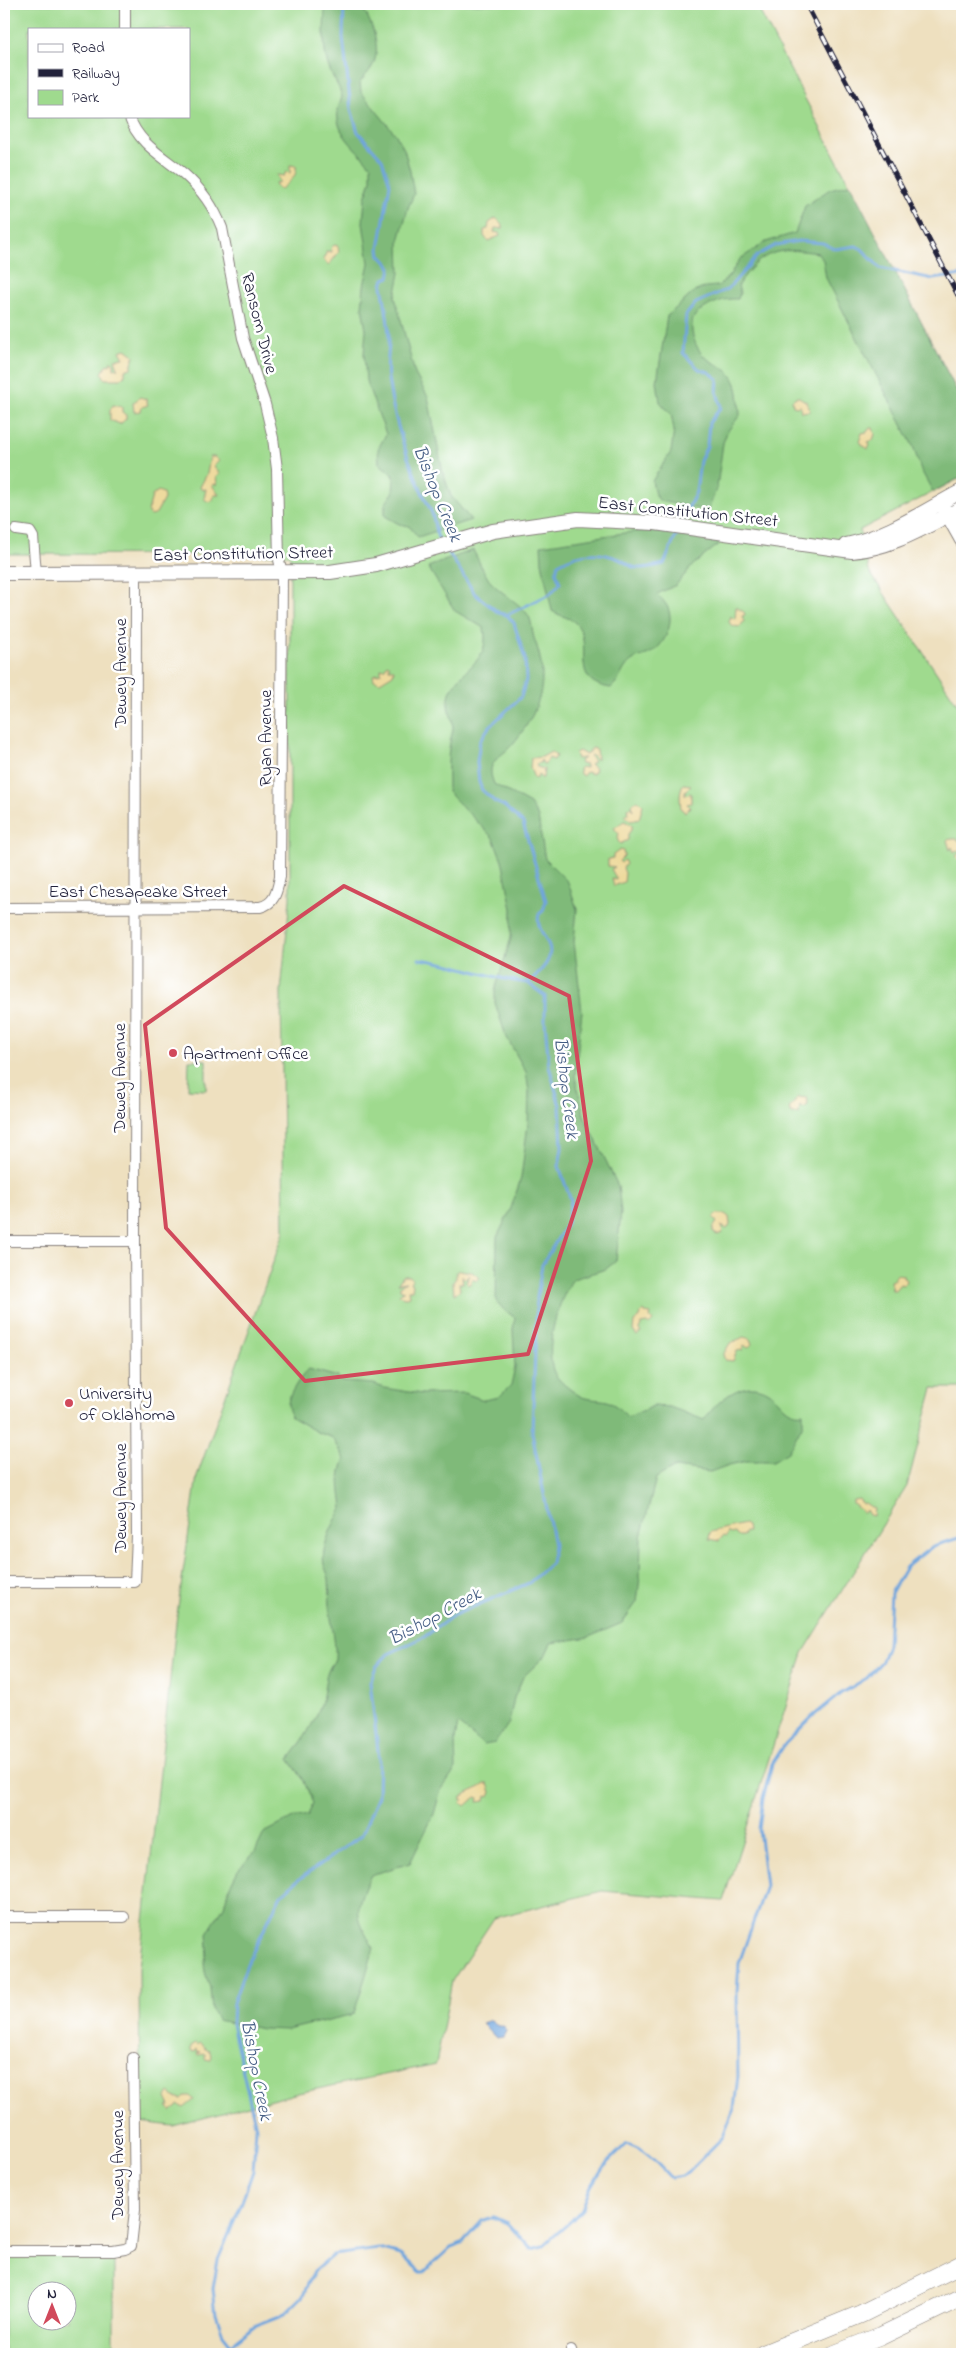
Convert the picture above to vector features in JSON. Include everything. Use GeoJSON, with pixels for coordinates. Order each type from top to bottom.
{"type":"FeatureCollection","features":[{"type":"Feature","properties":{"kind":"highway"},"geometry":{"type":"LineString","coordinates":[[764,2354],[860,2314],[962,2264]]}},
{"type":"Feature","properties":{"kind":"highway"},"geometry":{"type":"LineString","coordinates":[[835,2354],[881,2336],[962,2297]]}},
{"type":"Feature","properties":{"kind":"main road","name":"East Constitution Street"},"geometry":{"type":"LineString","coordinates":[[944,509],[959,493]]}},
{"type":"Feature","properties":{"kind":"main road"},"geometry":{"type":"LineString","coordinates":[[959,493],[962,508]]}},
{"type":"Feature","properties":{"kind":"main road","name":"East Constitution Street"},"geometry":{"type":"LineString","coordinates":[[4,573],[310,573],[351,570],[476,535],[531,524],[578,519],[632,520],[835,547],[879,534],[944,509],[962,508]]}},
{"type":"Feature","properties":{"kind":"main road"},"geometry":{"type":"LineString","coordinates":[[944,509],[962,540]]}},
{"type":"Feature","properties":{"kind":"street"},"geometry":{"type":"LineString","coordinates":[[126,4],[126,28]]}},
{"type":"Feature","properties":{"kind":"street","name":"Ransom Drive"},"geometry":{"type":"LineString","coordinates":[[130,118],[138,135],[185,175],[203,194],[216,214],[222,228],[243,338],[265,404],[272,438],[277,469],[279,560],[282,573]]}},
{"type":"Feature","properties":{"kind":"street"},"geometry":{"type":"LineString","coordinates":[[16,530],[30,532],[33,537],[36,573]]}},
{"type":"Feature","properties":{"kind":"street","name":"Dewey Avenue"},"geometry":{"type":"LineString","coordinates":[[4,1582],[135,1582],[137,1527],[135,1241],[136,573]]}},
{"type":"Feature","properties":{"kind":"street","name":"Ryan Avenue"},"geometry":{"type":"LineString","coordinates":[[272,902],[280,877],[282,573]]}},
{"type":"Feature","properties":{"kind":"street","name":"East Chesapeake Street"},"geometry":{"type":"LineString","coordinates":[[4,908],[260,907],[267,906],[272,902]]}},
{"type":"Feature","properties":{"kind":"street"},"geometry":{"type":"LineString","coordinates":[[4,1241],[135,1241]]}},
{"type":"Feature","properties":{"kind":"street"},"geometry":{"type":"LineString","coordinates":[[4,1917],[124,1917]]}},
{"type":"Feature","properties":{"kind":"street","name":"Dewey Avenue"},"geometry":{"type":"LineString","coordinates":[[4,2251],[128,2248],[133,2235],[133,2058]]}},
{"type":"Feature","properties":{"kind":"highlighted area"},"geometry":{"type":"Polygon","coordinates":[[[344,886],[569,996],[591,1161],[528,1354],[305,1381],[166,1228],[145,1025],[344,886]]]}},
{"type":"Feature","properties":{"kind":"green space"},"geometry":{"type":"Polygon","coordinates":[[[4,4],[756,4],[962,401],[962,477],[860,530],[869,571],[962,711],[962,1388],[933,1388],[907,1486],[803,1653],[723,1901],[602,1891],[494,1918],[452,1981],[436,2064],[298,2093],[173,2126],[140,2122],[139,1968],[177,1614],[197,1476],[284,1232],[281,991],[290,899],[290,555],[4,554],[4,4]]]}},
{"type":"Feature","properties":{"kind":"green space"},"geometry":{"type":"Polygon","coordinates":[[[325,4],[360,4],[372,26],[376,42],[375,59],[371,69],[360,82],[361,92],[396,135],[404,149],[414,194],[399,241],[400,273],[395,297],[415,374],[428,397],[443,473],[451,496],[471,520],[418,537],[409,526],[399,524],[385,516],[385,504],[393,493],[394,476],[379,463],[378,449],[386,434],[366,381],[364,354],[366,330],[362,307],[369,263],[363,223],[365,198],[371,180],[371,166],[350,143],[340,127],[338,108],[342,97],[329,68],[325,52],[325,4]]]}},
{"type":"Feature","properties":{"kind":"green space"},"geometry":{"type":"Polygon","coordinates":[[[850,184],[962,401],[962,477],[933,492],[921,470],[913,446],[826,278],[823,260],[818,253],[781,251],[763,258],[755,264],[738,285],[740,293],[738,299],[727,299],[718,302],[695,316],[692,332],[696,344],[706,358],[725,369],[733,378],[738,391],[740,415],[727,432],[723,443],[717,487],[708,511],[660,501],[655,495],[652,481],[671,452],[674,430],[671,414],[660,402],[657,381],[667,316],[694,292],[706,287],[718,286],[729,276],[740,259],[766,242],[795,233],[805,206],[830,189],[850,184]]]}},
{"type":"Feature","properties":{"kind":"green space"},"geometry":{"type":"Polygon","coordinates":[[[645,530],[720,539],[718,545],[693,565],[676,585],[657,594],[666,604],[670,618],[668,631],[658,647],[654,651],[629,663],[611,688],[598,685],[590,679],[586,672],[582,635],[578,626],[573,621],[552,611],[542,562],[541,545],[645,530]]]}},
{"type":"Feature","properties":{"kind":"green space"},"geometry":{"type":"Polygon","coordinates":[[[473,550],[489,580],[529,616],[539,654],[542,683],[536,708],[521,733],[494,762],[491,767],[491,775],[494,784],[530,804],[538,817],[545,859],[568,882],[577,909],[574,942],[582,1011],[575,1076],[584,1115],[618,1186],[621,1212],[616,1261],[606,1269],[573,1279],[562,1299],[552,1336],[551,1360],[553,1370],[561,1381],[580,1396],[610,1402],[628,1417],[653,1406],[670,1407],[704,1420],[716,1405],[732,1393],[750,1387],[760,1388],[769,1392],[792,1412],[803,1413],[803,1424],[788,1452],[773,1461],[747,1461],[710,1472],[675,1467],[656,1478],[641,1537],[637,1602],[622,1623],[589,1637],[551,1643],[545,1656],[523,1677],[514,1698],[509,1723],[495,1743],[484,1745],[458,1724],[455,1740],[456,1769],[440,1792],[434,1814],[410,1863],[371,1875],[361,1896],[359,1912],[363,1928],[374,1948],[354,2014],[287,2030],[262,2029],[217,2020],[212,2010],[210,1988],[204,1964],[208,1949],[207,1934],[224,1906],[229,1888],[238,1870],[255,1852],[264,1833],[293,1818],[308,1815],[313,1803],[303,1779],[289,1759],[303,1740],[315,1718],[321,1704],[328,1670],[335,1660],[329,1579],[323,1558],[329,1535],[343,1508],[340,1477],[345,1459],[333,1438],[317,1432],[291,1417],[288,1404],[290,1395],[299,1380],[309,1369],[338,1377],[343,1382],[374,1384],[384,1388],[422,1394],[464,1393],[484,1400],[499,1397],[511,1385],[515,1367],[513,1330],[515,1317],[505,1311],[496,1301],[497,1237],[510,1211],[521,1178],[528,1123],[529,1092],[526,1072],[506,1036],[495,1003],[495,990],[511,938],[512,909],[502,860],[493,838],[448,792],[448,754],[453,727],[448,708],[448,699],[455,684],[479,658],[485,640],[484,628],[455,611],[428,567],[473,550]]]}},
{"type":"Feature","properties":{"kind":"green space"},"geometry":{"type":"Polygon","coordinates":[[[189,1060],[206,1060],[206,1090],[188,1089],[189,1060]]]}},
{"type":"Feature","properties":{"kind":"green space"},"geometry":{"type":"Polygon","coordinates":[[[114,2255],[114,2354],[4,2354],[4,2256],[114,2255]]]}},
{"type":"Feature","properties":{"kind":"sand"},"geometry":{"type":"Polygon","coordinates":[[[290,165],[296,166],[294,177],[281,189],[278,188],[275,183],[280,182],[277,175],[284,176],[286,172],[290,173],[290,165]]]}},
{"type":"Feature","properties":{"kind":"sand"},"geometry":{"type":"Polygon","coordinates":[[[496,218],[503,225],[503,229],[495,228],[494,232],[499,233],[500,236],[488,241],[484,236],[484,230],[488,229],[489,223],[496,218]]]}},
{"type":"Feature","properties":{"kind":"sand"},"geometry":{"type":"Polygon","coordinates":[[[334,245],[338,246],[339,252],[329,265],[323,260],[327,251],[332,252],[331,248],[334,245]]]}},
{"type":"Feature","properties":{"kind":"sand"},"geometry":{"type":"Polygon","coordinates":[[[126,349],[134,355],[131,368],[125,370],[125,375],[121,379],[105,379],[102,373],[107,364],[110,365],[111,361],[114,363],[114,369],[118,368],[115,359],[124,358],[120,351],[126,349]]]}},
{"type":"Feature","properties":{"kind":"sand"},"geometry":{"type":"Polygon","coordinates":[[[140,397],[146,399],[148,405],[142,407],[141,411],[134,412],[133,403],[140,397]]]}},
{"type":"Feature","properties":{"kind":"sand"},"geometry":{"type":"Polygon","coordinates":[[[796,397],[807,402],[810,411],[801,412],[800,405],[797,407],[793,406],[792,400],[796,397]]]}},
{"type":"Feature","properties":{"kind":"sand"},"geometry":{"type":"Polygon","coordinates":[[[113,405],[122,407],[122,412],[126,415],[126,419],[120,424],[110,420],[110,410],[113,405]]]}},
{"type":"Feature","properties":{"kind":"sand"},"geometry":{"type":"Polygon","coordinates":[[[870,428],[873,428],[875,434],[873,440],[868,442],[870,445],[868,449],[859,442],[862,433],[867,432],[870,428]]]}},
{"type":"Feature","properties":{"kind":"sand"},"geometry":{"type":"Polygon","coordinates":[[[210,457],[215,457],[219,461],[214,466],[220,474],[216,477],[217,484],[212,485],[219,495],[214,495],[213,500],[209,502],[204,499],[206,489],[202,490],[200,487],[207,474],[210,457]]]}},
{"type":"Feature","properties":{"kind":"sand"},"geometry":{"type":"Polygon","coordinates":[[[158,491],[163,493],[164,499],[155,515],[150,516],[148,511],[152,496],[158,491]]]}},
{"type":"Feature","properties":{"kind":"sand"},"geometry":{"type":"Polygon","coordinates":[[[736,607],[744,612],[745,615],[742,616],[744,621],[740,627],[732,626],[729,622],[731,616],[733,619],[735,618],[736,607]]]}},
{"type":"Feature","properties":{"kind":"sand"},"geometry":{"type":"Polygon","coordinates":[[[387,664],[389,669],[394,669],[393,674],[380,682],[374,680],[373,675],[381,673],[381,669],[385,668],[387,664]]]}},
{"type":"Feature","properties":{"kind":"sand"},"geometry":{"type":"Polygon","coordinates":[[[592,748],[596,749],[597,760],[592,755],[590,756],[594,761],[590,764],[595,768],[593,774],[586,772],[583,776],[580,774],[579,769],[581,767],[586,768],[586,765],[581,764],[580,761],[584,758],[577,759],[575,753],[579,751],[586,755],[592,748]]]}},
{"type":"Feature","properties":{"kind":"sand"},"geometry":{"type":"Polygon","coordinates":[[[551,752],[556,756],[553,760],[549,758],[546,763],[543,764],[541,760],[540,763],[536,764],[537,767],[544,769],[543,778],[538,774],[537,779],[534,778],[530,768],[531,758],[542,757],[551,752]]]}},
{"type":"Feature","properties":{"kind":"sand"},"geometry":{"type":"Polygon","coordinates":[[[683,784],[691,785],[685,791],[685,795],[691,793],[691,803],[687,804],[690,807],[685,812],[681,809],[680,802],[683,784]]]}},
{"type":"Feature","properties":{"kind":"sand"},"geometry":{"type":"Polygon","coordinates":[[[638,800],[643,805],[639,819],[631,821],[625,816],[628,814],[627,808],[631,807],[633,810],[632,804],[638,800]]]}},
{"type":"Feature","properties":{"kind":"sand"},"geometry":{"type":"Polygon","coordinates":[[[624,821],[632,825],[632,829],[628,834],[628,840],[620,844],[617,839],[619,834],[614,828],[624,821]]]}},
{"type":"Feature","properties":{"kind":"sand"},"geometry":{"type":"Polygon","coordinates":[[[957,839],[961,843],[962,861],[960,862],[956,856],[960,853],[957,850],[954,852],[952,847],[950,850],[947,840],[957,839]]]}},
{"type":"Feature","properties":{"kind":"sand"},"geometry":{"type":"Polygon","coordinates":[[[620,850],[623,851],[624,856],[619,861],[621,863],[624,860],[626,864],[623,868],[625,873],[624,882],[614,886],[612,879],[616,880],[616,878],[611,869],[615,867],[608,866],[608,859],[613,858],[613,855],[620,850]]]}},
{"type":"Feature","properties":{"kind":"sand"},"geometry":{"type":"Polygon","coordinates":[[[798,1097],[807,1098],[808,1105],[803,1108],[800,1105],[799,1114],[792,1114],[789,1109],[798,1097]]]}},
{"type":"Feature","properties":{"kind":"sand"},"geometry":{"type":"Polygon","coordinates":[[[717,1214],[725,1214],[729,1217],[730,1225],[727,1229],[721,1226],[723,1233],[717,1235],[713,1232],[717,1222],[713,1218],[717,1214]]]}},
{"type":"Feature","properties":{"kind":"sand"},"geometry":{"type":"Polygon","coordinates":[[[459,1270],[472,1272],[480,1278],[476,1281],[473,1279],[469,1285],[466,1282],[470,1275],[465,1279],[462,1276],[463,1283],[459,1283],[460,1290],[454,1294],[453,1282],[456,1278],[456,1272],[459,1270]]]}},
{"type":"Feature","properties":{"kind":"sand"},"geometry":{"type":"Polygon","coordinates":[[[896,1274],[903,1275],[906,1280],[904,1285],[900,1284],[895,1290],[892,1290],[890,1281],[895,1279],[893,1277],[896,1274]]]}},
{"type":"Feature","properties":{"kind":"sand"},"geometry":{"type":"Polygon","coordinates":[[[403,1276],[410,1276],[412,1279],[410,1283],[413,1284],[412,1290],[408,1290],[409,1296],[403,1298],[399,1294],[404,1291],[400,1289],[400,1286],[406,1282],[398,1283],[403,1276]]]}},
{"type":"Feature","properties":{"kind":"sand"},"geometry":{"type":"Polygon","coordinates":[[[644,1311],[651,1314],[650,1317],[653,1321],[649,1325],[647,1323],[641,1324],[640,1330],[642,1332],[637,1336],[633,1331],[634,1322],[644,1311]]]}},
{"type":"Feature","properties":{"kind":"sand"},"geometry":{"type":"Polygon","coordinates":[[[744,1337],[750,1339],[752,1344],[748,1348],[744,1345],[743,1350],[737,1351],[733,1361],[725,1360],[723,1355],[730,1343],[744,1337]]]}},
{"type":"Feature","properties":{"kind":"sand"},"geometry":{"type":"Polygon","coordinates":[[[859,1499],[862,1504],[865,1503],[874,1509],[873,1516],[869,1515],[866,1510],[864,1513],[853,1504],[853,1500],[859,1499]]]}},
{"type":"Feature","properties":{"kind":"sand"},"geometry":{"type":"Polygon","coordinates":[[[744,1524],[747,1526],[748,1532],[745,1532],[743,1536],[737,1536],[735,1533],[730,1534],[728,1532],[726,1537],[723,1536],[719,1541],[709,1539],[710,1532],[744,1524]]]}},
{"type":"Feature","properties":{"kind":"sand"},"geometry":{"type":"Polygon","coordinates":[[[488,1784],[491,1792],[489,1797],[486,1796],[485,1801],[478,1802],[479,1798],[476,1797],[466,1806],[460,1803],[463,1800],[460,1799],[463,1796],[488,1784]]]}},
{"type":"Feature","properties":{"kind":"sand"},"geometry":{"type":"Polygon","coordinates":[[[196,2043],[198,2045],[200,2043],[205,2049],[209,2050],[212,2057],[210,2060],[205,2059],[205,2054],[198,2055],[197,2053],[200,2052],[197,2049],[195,2052],[191,2051],[191,2046],[196,2043]]]}},
{"type":"Feature","properties":{"kind":"sand"},"geometry":{"type":"Polygon","coordinates":[[[169,2093],[174,2097],[182,2099],[185,2096],[190,2096],[194,2100],[184,2108],[178,2105],[171,2111],[167,2106],[170,2106],[166,2098],[169,2093]]]}},
{"type":"Feature","properties":{"kind":"water"},"geometry":{"type":"Polygon","coordinates":[[[491,2020],[505,2027],[506,2031],[503,2037],[496,2038],[482,2023],[491,2020]]]}},
{"type":"Feature","properties":{"kind":"waterway","name":"Bishop Creek"},"geometry":{"type":"LineString","coordinates":[[344,4],[343,37],[351,109],[358,132],[382,159],[390,184],[379,249],[380,255],[391,267],[389,277],[384,279],[382,286],[389,339],[387,373],[394,412],[404,445],[432,513],[436,533],[440,541]]}},
{"type":"Feature","properties":{"kind":"waterway"},"geometry":{"type":"LineString","coordinates":[[681,523],[696,492],[700,461],[707,446],[709,423],[721,407],[717,392],[718,379],[709,372],[699,369],[683,353],[686,315],[696,303],[728,289],[758,255],[776,245],[799,241],[823,243],[835,249],[856,246],[862,249],[880,268],[933,279],[962,275]]}},
{"type":"Feature","properties":{"kind":"waterway"},"geometry":{"type":"LineString","coordinates":[[507,615],[550,594],[560,583],[556,572],[558,564],[565,560],[595,553],[611,556],[637,568],[664,564],[678,531]]}},
{"type":"Feature","properties":{"kind":"waterway","name":"Bishop Creek"},"geometry":{"type":"LineString","coordinates":[[231,2344],[223,2334],[216,2314],[213,2289],[218,2260],[253,2171],[256,2128],[232,2024],[233,2003],[247,1964],[281,1895],[294,1883],[362,1835],[378,1796],[379,1759],[370,1682],[376,1667],[388,1654],[424,1637],[454,1615],[529,1583],[551,1563],[554,1545],[532,1433],[537,1297],[542,1265],[567,1223],[571,1201],[559,1166],[562,1148],[560,1106],[549,1066],[545,996],[528,983],[543,968],[550,955],[548,943],[538,921],[539,914],[543,911],[546,901],[523,823],[482,790],[479,782],[477,762],[480,741],[489,727],[521,697],[526,680],[525,659],[514,623],[507,615],[499,613],[475,594],[447,550]]}},
{"type":"Feature","properties":{"kind":"waterway"},"geometry":{"type":"LineString","coordinates":[[419,959],[528,983]]}},
{"type":"Feature","properties":{"kind":"waterway"},"geometry":{"type":"LineString","coordinates":[[231,2344],[254,2326],[285,2314],[302,2297],[314,2271],[333,2255],[379,2249],[401,2255],[421,2272],[424,2272],[451,2247],[462,2243],[482,2221],[493,2217],[507,2223],[531,2249],[543,2246],[582,2209],[591,2186],[604,2166],[626,2144],[640,2149],[671,2178],[682,2176],[691,2169],[723,2137],[734,2109],[738,2076],[737,1992],[739,1963],[766,1886],[759,1829],[763,1798],[772,1764],[785,1744],[812,1717],[840,1694],[867,1678],[882,1661],[888,1645],[891,1593],[906,1567],[933,1546],[962,1537]]}},
{"type":"Feature","properties":{"kind":"waterway","name":"Bishop Creek"},"geometry":{"type":"LineString","coordinates":[[231,2344],[229,2349],[231,2354]]}},
{"type":"Feature","properties":{"kind":"railway"},"geometry":{"type":"LineString","coordinates":[[806,4],[962,303]]}},
{"type":"Feature","properties":{"kind":"place","name":"Apartment Office"},"geometry":{"type":"Point","coordinates":[173,1053]}},
{"type":"Feature","properties":{"kind":"place","name":"University of Oklahoma"},"geometry":{"type":"Point","coordinates":[69,1403]}}]}
